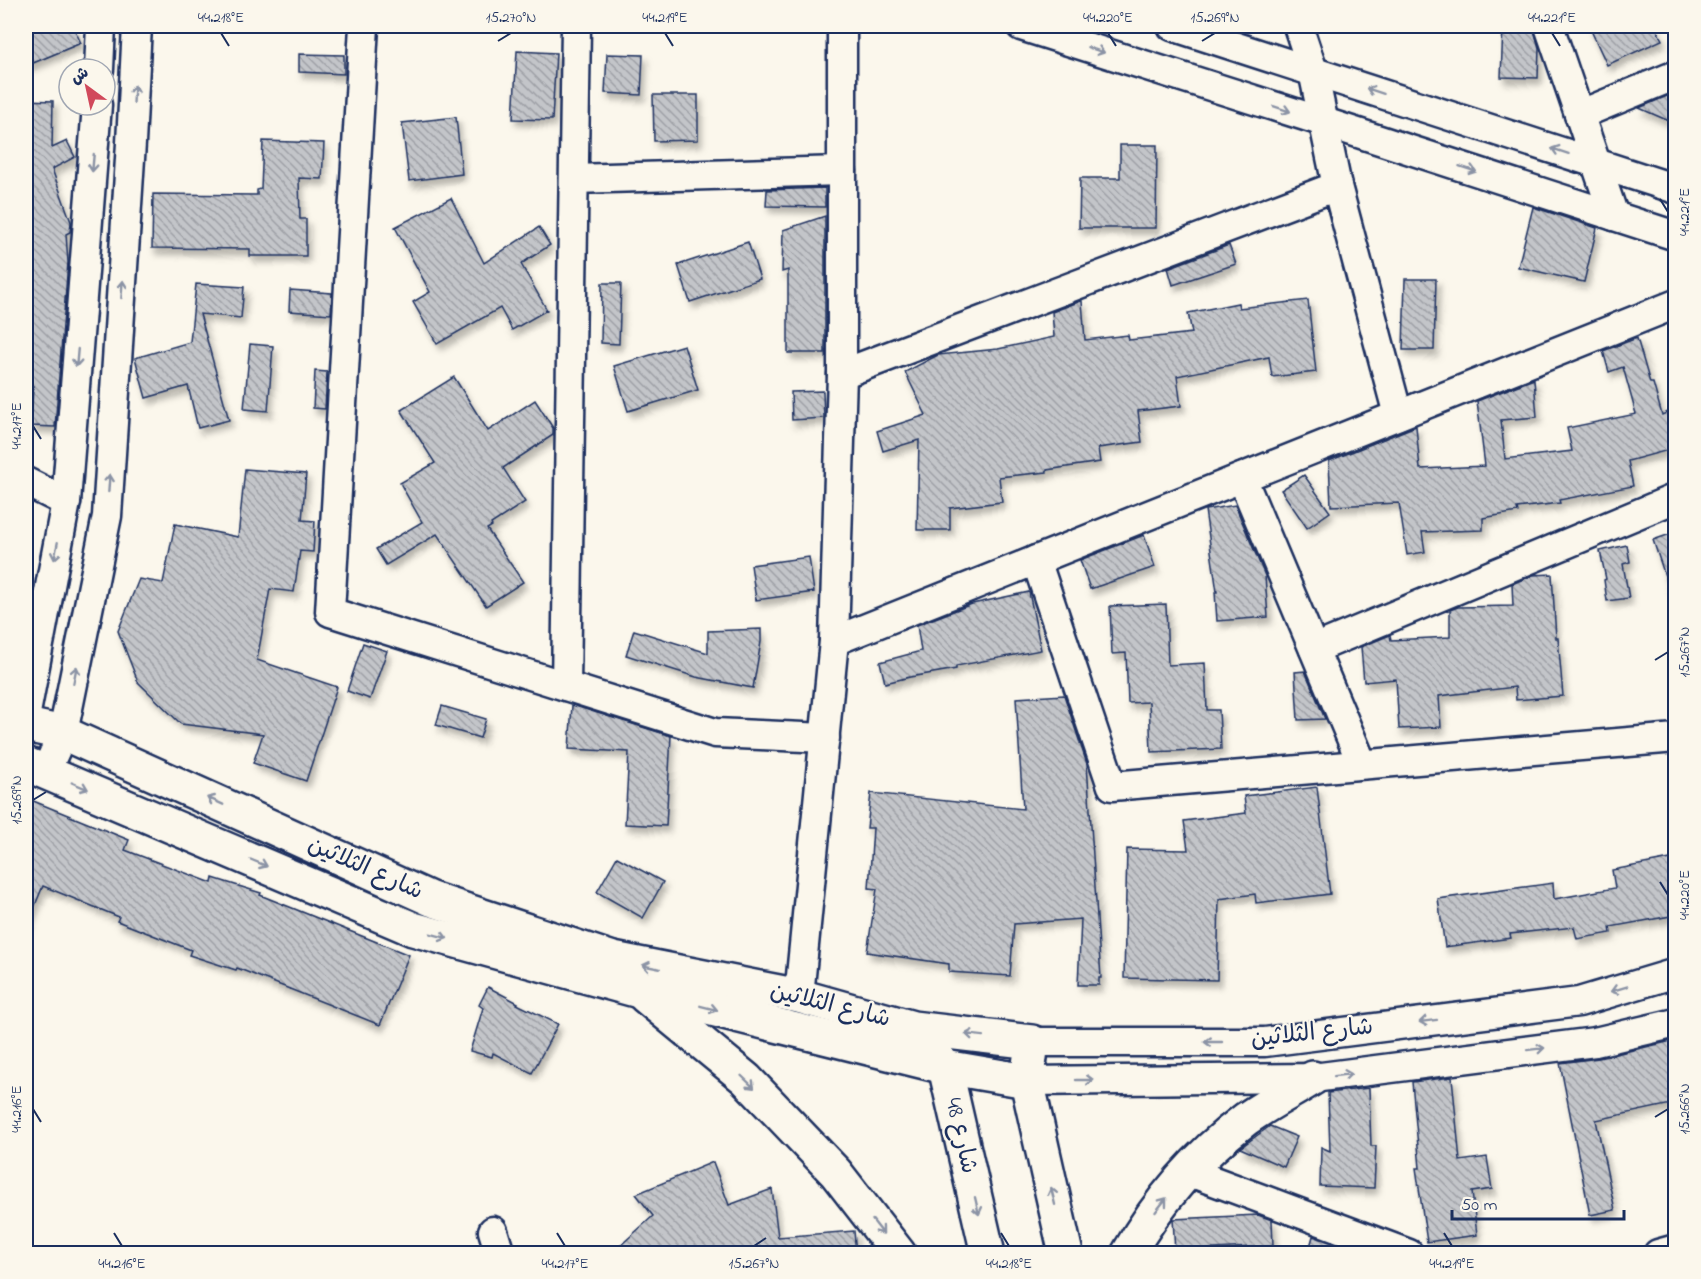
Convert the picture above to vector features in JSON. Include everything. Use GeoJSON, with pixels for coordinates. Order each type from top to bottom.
{"type":"FeatureCollection","features":[{"type":"Feature","properties":{"kind":"main road","name":"شارع الثلاثين"},"geometry":{"type":"LineString","coordinates":[[26,725],[63,733],[431,899],[613,959],[798,996],[913,1028],[1032,1042]]}},
{"type":"Feature","properties":{"kind":"main road","name":"شارع الثلاثين"},"geometry":{"type":"LineString","coordinates":[[36,767],[414,929],[639,991],[945,1067],[1027,1081]]}},
{"type":"Feature","properties":{"kind":"main road"},"geometry":{"type":"LineString","coordinates":[[639,991],[746,1079],[837,1173],[899,1254]]}},
{"type":"Feature","properties":{"kind":"main road","name":"شارع 48"},"geometry":{"type":"LineString","coordinates":[[913,1028],[945,1067],[988,1254]]}},
{"type":"Feature","properties":{"kind":"main road"},"geometry":{"type":"LineString","coordinates":[[1032,1042],[1027,1081],[1066,1254]]}},
{"type":"Feature","properties":{"kind":"main road"},"geometry":{"type":"LineString","coordinates":[[1128,1254],[1152,1216],[1187,1171],[1214,1144],[1248,1118],[1314,1078]]}},
{"type":"Feature","properties":{"kind":"street"},"geometry":{"type":"LineString","coordinates":[[100,57],[101,26]]}},
{"type":"Feature","properties":{"kind":"street"},"geometry":{"type":"LineString","coordinates":[[36,767],[63,733],[107,516],[137,26]]}},
{"type":"Feature","properties":{"kind":"street"},"geometry":{"type":"LineString","coordinates":[[364,26],[330,612],[715,733],[825,738]]}},
{"type":"Feature","properties":{"kind":"street"},"geometry":{"type":"LineString","coordinates":[[566,686],[576,26]]}},
{"type":"Feature","properties":{"kind":"street"},"geometry":{"type":"LineString","coordinates":[[798,996],[834,641],[842,374],[842,26]]}},
{"type":"Feature","properties":{"kind":"street"},"geometry":{"type":"LineString","coordinates":[[1021,26],[1676,236]]}},
{"type":"Feature","properties":{"kind":"street"},"geometry":{"type":"LineString","coordinates":[[1172,26],[1676,189]]}},
{"type":"Feature","properties":{"kind":"street"},"geometry":{"type":"LineString","coordinates":[[1298,26],[1313,71],[1337,186],[1398,415]]}},
{"type":"Feature","properties":{"kind":"street"},"geometry":{"type":"LineString","coordinates":[[1549,26],[1614,216]]}},
{"type":"Feature","properties":{"kind":"street"},"geometry":{"type":"LineString","coordinates":[[1580,115],[1676,75]]}},
{"type":"Feature","properties":{"kind":"street"},"geometry":{"type":"LineString","coordinates":[[26,713],[66,502],[96,117]]}},
{"type":"Feature","properties":{"kind":"street"},"geometry":{"type":"LineString","coordinates":[[574,179],[842,171]]}},
{"type":"Feature","properties":{"kind":"street"},"geometry":{"type":"LineString","coordinates":[[842,374],[1337,186]]}},
{"type":"Feature","properties":{"kind":"street"},"geometry":{"type":"LineString","coordinates":[[834,641],[1676,304]]}},
{"type":"Feature","properties":{"kind":"street"},"geometry":{"type":"LineString","coordinates":[[1242,478],[1362,764]]}},
{"type":"Feature","properties":{"kind":"street"},"geometry":{"type":"LineString","coordinates":[[26,482],[66,502]]}},
{"type":"Feature","properties":{"kind":"street"},"geometry":{"type":"LineString","coordinates":[[1314,649],[1676,498]]}},
{"type":"Feature","properties":{"kind":"street"},"geometry":{"type":"LineString","coordinates":[[1036,560],[1112,786],[1676,738]]}},
{"type":"Feature","properties":{"kind":"street","name":"شارع الثلاثين"},"geometry":{"type":"LineString","coordinates":[[1032,1042],[1265,1042],[1579,1002],[1676,973]]}},
{"type":"Feature","properties":{"kind":"street","name":"شارع الثلاثين"},"geometry":{"type":"LineString","coordinates":[[1027,1081],[1314,1078],[1595,1042],[1676,1023]]}},
{"type":"Feature","properties":{"kind":"street"},"geometry":{"type":"LineString","coordinates":[[1187,1171],[1409,1254]]}},
{"type":"Feature","properties":{"kind":"street"},"geometry":{"type":"LineString","coordinates":[[1658,1254],[1676,1249]]}},
{"type":"Feature","properties":{"kind":"building"},"geometry":{"type":"Polygon","coordinates":[[[26,26],[73,26],[81,43],[26,66],[26,26]]]}},
{"type":"Feature","properties":{"kind":"building"},"geometry":{"type":"Polygon","coordinates":[[[1503,26],[1533,26],[1539,48],[1538,78],[1501,77],[1503,26]]]}},
{"type":"Feature","properties":{"kind":"building"},"geometry":{"type":"Polygon","coordinates":[[[1589,26],[1655,26],[1662,40],[1607,65],[1589,26]]]}},
{"type":"Feature","properties":{"kind":"building"},"geometry":{"type":"Polygon","coordinates":[[[517,51],[556,53],[552,120],[513,119],[517,51]]]}},
{"type":"Feature","properties":{"kind":"building"},"geometry":{"type":"Polygon","coordinates":[[[299,54],[344,55],[344,74],[299,72],[299,54]]]}},
{"type":"Feature","properties":{"kind":"building"},"geometry":{"type":"Polygon","coordinates":[[[607,54],[643,55],[641,95],[605,93],[607,54]]]}},
{"type":"Feature","properties":{"kind":"building"},"geometry":{"type":"Polygon","coordinates":[[[653,95],[698,95],[698,140],[654,141],[653,95]]]}},
{"type":"Feature","properties":{"kind":"building"},"geometry":{"type":"Polygon","coordinates":[[[1667,96],[1676,100],[1676,124],[1639,108],[1667,96]]]}},
{"type":"Feature","properties":{"kind":"building"},"geometry":{"type":"Polygon","coordinates":[[[26,100],[53,101],[52,148],[67,141],[75,157],[52,169],[71,222],[70,232],[66,234],[68,262],[55,427],[31,426],[33,386],[26,385],[26,100]]]}},
{"type":"Feature","properties":{"kind":"building"},"geometry":{"type":"Polygon","coordinates":[[[456,117],[462,174],[409,181],[402,123],[456,117]]]}},
{"type":"Feature","properties":{"kind":"building"},"geometry":{"type":"Polygon","coordinates":[[[263,141],[324,143],[322,179],[299,178],[300,219],[306,219],[306,256],[250,256],[250,249],[152,248],[153,194],[257,195],[257,190],[261,189],[263,141]]]}},
{"type":"Feature","properties":{"kind":"building"},"geometry":{"type":"Polygon","coordinates":[[[1120,145],[1157,145],[1156,228],[1079,228],[1080,178],[1120,178],[1120,145]]]}},
{"type":"Feature","properties":{"kind":"building"},"geometry":{"type":"Polygon","coordinates":[[[825,188],[825,207],[766,206],[767,190],[825,188]]]}},
{"type":"Feature","properties":{"kind":"building"},"geometry":{"type":"Polygon","coordinates":[[[451,198],[484,263],[539,227],[550,245],[521,264],[547,310],[512,330],[500,308],[437,344],[413,302],[430,292],[395,227],[451,198]]]}},
{"type":"Feature","properties":{"kind":"building"},"geometry":{"type":"Polygon","coordinates":[[[1533,207],[1597,228],[1584,282],[1518,267],[1533,207]]]}},
{"type":"Feature","properties":{"kind":"building"},"geometry":{"type":"Polygon","coordinates":[[[825,216],[825,353],[788,353],[788,270],[782,272],[783,230],[825,216]]]}},
{"type":"Feature","properties":{"kind":"building"},"geometry":{"type":"Polygon","coordinates":[[[748,242],[760,279],[690,302],[678,265],[748,242]]]}},
{"type":"Feature","properties":{"kind":"building"},"geometry":{"type":"Polygon","coordinates":[[[1229,245],[1236,264],[1173,285],[1168,268],[1229,245]]]}},
{"type":"Feature","properties":{"kind":"building"},"geometry":{"type":"Polygon","coordinates":[[[1405,279],[1436,279],[1434,350],[1403,350],[1405,279]]]}},
{"type":"Feature","properties":{"kind":"building"},"geometry":{"type":"Polygon","coordinates":[[[602,283],[621,283],[619,344],[601,343],[602,283]]]}},
{"type":"Feature","properties":{"kind":"building"},"geometry":{"type":"Polygon","coordinates":[[[196,284],[244,287],[241,318],[200,314],[229,420],[198,428],[188,386],[146,398],[135,358],[190,342],[196,284]]]}},
{"type":"Feature","properties":{"kind":"building"},"geometry":{"type":"Polygon","coordinates":[[[290,290],[332,293],[331,314],[289,311],[290,290]]]}},
{"type":"Feature","properties":{"kind":"building"},"geometry":{"type":"Polygon","coordinates":[[[1308,300],[1316,372],[1272,377],[1269,357],[1177,376],[1181,406],[1138,411],[1142,442],[1098,448],[1100,462],[1047,470],[1047,472],[999,477],[1002,502],[950,508],[950,530],[917,530],[919,440],[883,451],[877,431],[926,415],[905,372],[938,355],[998,349],[1054,337],[1052,312],[1081,301],[1085,340],[1128,335],[1129,340],[1192,333],[1188,313],[1238,303],[1239,308],[1308,300]]]}},
{"type":"Feature","properties":{"kind":"building"},"geometry":{"type":"Polygon","coordinates":[[[1637,338],[1662,415],[1676,408],[1676,448],[1628,461],[1633,486],[1559,500],[1560,503],[1517,508],[1518,512],[1483,518],[1483,530],[1422,532],[1425,552],[1407,555],[1399,503],[1331,506],[1329,461],[1416,426],[1420,469],[1485,466],[1477,401],[1534,379],[1537,417],[1501,420],[1505,459],[1572,451],[1567,428],[1636,414],[1623,367],[1609,372],[1603,351],[1637,338]]]}},
{"type":"Feature","properties":{"kind":"building"},"geometry":{"type":"Polygon","coordinates":[[[250,344],[273,346],[268,411],[244,409],[250,344]]]}},
{"type":"Feature","properties":{"kind":"building"},"geometry":{"type":"Polygon","coordinates":[[[684,345],[698,390],[628,411],[614,366],[684,345]]]}},
{"type":"Feature","properties":{"kind":"building"},"geometry":{"type":"Polygon","coordinates":[[[315,371],[327,372],[325,409],[313,408],[315,371]]]}},
{"type":"Feature","properties":{"kind":"building"},"geometry":{"type":"Polygon","coordinates":[[[454,377],[488,431],[535,400],[553,428],[553,435],[503,468],[525,502],[487,529],[523,582],[486,606],[437,534],[386,565],[376,549],[422,522],[400,483],[435,463],[401,410],[454,377]]]}},
{"type":"Feature","properties":{"kind":"building"},"geometry":{"type":"Polygon","coordinates":[[[823,391],[824,418],[792,420],[791,392],[823,391]]]}},
{"type":"Feature","properties":{"kind":"building"},"geometry":{"type":"Polygon","coordinates":[[[245,469],[306,474],[302,520],[315,521],[313,552],[300,551],[294,592],[270,589],[257,660],[337,687],[306,781],[253,763],[263,734],[181,724],[138,682],[118,631],[139,579],[163,583],[175,524],[238,537],[245,469]]]}},
{"type":"Feature","properties":{"kind":"building"},"geometry":{"type":"Polygon","coordinates":[[[1304,475],[1330,512],[1307,528],[1281,490],[1304,475]]]}},
{"type":"Feature","properties":{"kind":"building"},"geometry":{"type":"Polygon","coordinates":[[[1235,505],[1265,576],[1268,617],[1217,621],[1215,592],[1217,592],[1205,510],[1235,505]]]}},
{"type":"Feature","properties":{"kind":"building"},"geometry":{"type":"Polygon","coordinates":[[[1676,532],[1676,597],[1672,597],[1653,540],[1676,532]]]}},
{"type":"Feature","properties":{"kind":"building"},"geometry":{"type":"Polygon","coordinates":[[[1144,535],[1155,567],[1090,589],[1080,560],[1144,535]]]}},
{"type":"Feature","properties":{"kind":"building"},"geometry":{"type":"Polygon","coordinates":[[[1627,545],[1630,562],[1623,564],[1629,598],[1607,601],[1604,580],[1606,579],[1600,551],[1627,545]]]}},
{"type":"Feature","properties":{"kind":"building"},"geometry":{"type":"Polygon","coordinates":[[[809,557],[814,592],[756,600],[751,565],[809,557]]]}},
{"type":"Feature","properties":{"kind":"building"},"geometry":{"type":"Polygon","coordinates":[[[1552,574],[1563,696],[1516,700],[1515,687],[1439,696],[1441,727],[1399,729],[1396,679],[1364,682],[1361,647],[1390,635],[1391,640],[1450,637],[1450,610],[1458,607],[1513,606],[1512,584],[1533,575],[1552,574]]]}},
{"type":"Feature","properties":{"kind":"building"},"geometry":{"type":"Polygon","coordinates":[[[1029,592],[1041,650],[956,666],[956,669],[885,683],[880,662],[921,651],[917,625],[972,604],[1029,592]]]}},
{"type":"Feature","properties":{"kind":"building"},"geometry":{"type":"Polygon","coordinates":[[[1166,604],[1168,665],[1205,663],[1207,710],[1219,710],[1221,749],[1151,752],[1149,702],[1128,703],[1126,653],[1112,654],[1110,606],[1166,604]]]}},
{"type":"Feature","properties":{"kind":"building"},"geometry":{"type":"Polygon","coordinates":[[[761,629],[753,688],[696,677],[626,655],[634,630],[708,653],[708,631],[761,629]]]}},
{"type":"Feature","properties":{"kind":"building"},"geometry":{"type":"Polygon","coordinates":[[[363,643],[387,651],[370,699],[347,691],[363,643]]]}},
{"type":"Feature","properties":{"kind":"building"},"geometry":{"type":"Polygon","coordinates":[[[1305,671],[1325,719],[1298,720],[1295,672],[1305,671]]]}},
{"type":"Feature","properties":{"kind":"building"},"geometry":{"type":"Polygon","coordinates":[[[1064,695],[1087,764],[1101,978],[1099,978],[1099,985],[1078,985],[1081,919],[1014,924],[1010,976],[949,972],[949,964],[867,952],[877,889],[869,888],[873,828],[867,828],[871,793],[1023,809],[1016,698],[1064,695]]]}},
{"type":"Feature","properties":{"kind":"building"},"geometry":{"type":"Polygon","coordinates":[[[572,705],[671,736],[666,826],[625,824],[629,752],[569,749],[572,705]]]}},
{"type":"Feature","properties":{"kind":"building"},"geometry":{"type":"Polygon","coordinates":[[[442,706],[486,719],[480,738],[436,725],[442,706]]]}},
{"type":"Feature","properties":{"kind":"building"},"geometry":{"type":"Polygon","coordinates":[[[1317,787],[1330,894],[1256,903],[1255,894],[1219,899],[1217,980],[1124,978],[1127,849],[1188,850],[1184,821],[1246,813],[1244,796],[1317,787]]]}},
{"type":"Feature","properties":{"kind":"building"},"geometry":{"type":"Polygon","coordinates":[[[26,798],[129,840],[125,850],[212,883],[213,878],[261,893],[260,895],[409,955],[380,1025],[237,968],[236,970],[189,955],[191,950],[117,921],[119,917],[43,886],[26,927],[26,798]]]}},
{"type":"Feature","properties":{"kind":"building"},"geometry":{"type":"Polygon","coordinates":[[[617,857],[663,882],[643,918],[597,892],[617,857]]]}},
{"type":"Feature","properties":{"kind":"building"},"geometry":{"type":"Polygon","coordinates":[[[1676,858],[1676,915],[1610,927],[1611,933],[1577,939],[1574,927],[1510,934],[1511,938],[1445,947],[1438,899],[1553,883],[1554,899],[1615,888],[1612,870],[1676,858]]]}},
{"type":"Feature","properties":{"kind":"building"},"geometry":{"type":"Polygon","coordinates":[[[488,987],[558,1024],[532,1073],[493,1053],[492,1057],[470,1051],[483,1008],[479,1005],[488,987]]]}},
{"type":"Feature","properties":{"kind":"building"},"geometry":{"type":"Polygon","coordinates":[[[1676,1040],[1676,1103],[1596,1120],[1615,1210],[1590,1215],[1560,1063],[1599,1058],[1676,1040]]]}},
{"type":"Feature","properties":{"kind":"building"},"geometry":{"type":"Polygon","coordinates":[[[1452,1077],[1460,1161],[1487,1157],[1492,1189],[1472,1192],[1477,1235],[1427,1242],[1416,1168],[1420,1168],[1412,1082],[1452,1077]]]}},
{"type":"Feature","properties":{"kind":"building"},"geometry":{"type":"Polygon","coordinates":[[[1369,1088],[1371,1146],[1376,1146],[1374,1188],[1320,1186],[1321,1147],[1330,1151],[1328,1093],[1369,1088]]]}},
{"type":"Feature","properties":{"kind":"building"},"geometry":{"type":"Polygon","coordinates":[[[1270,1126],[1297,1137],[1284,1167],[1240,1148],[1270,1126]]]}},
{"type":"Feature","properties":{"kind":"building"},"geometry":{"type":"Polygon","coordinates":[[[713,1162],[729,1205],[772,1189],[778,1237],[854,1231],[856,1254],[611,1254],[653,1216],[636,1194],[713,1162]]]}},
{"type":"Feature","properties":{"kind":"building"},"geometry":{"type":"Polygon","coordinates":[[[1258,1215],[1272,1220],[1273,1246],[1175,1251],[1173,1219],[1258,1215]]]}},
{"type":"Feature","properties":{"kind":"building"},"geometry":{"type":"Polygon","coordinates":[[[1313,1236],[1346,1248],[1344,1254],[1308,1254],[1313,1236]]]}}]}
